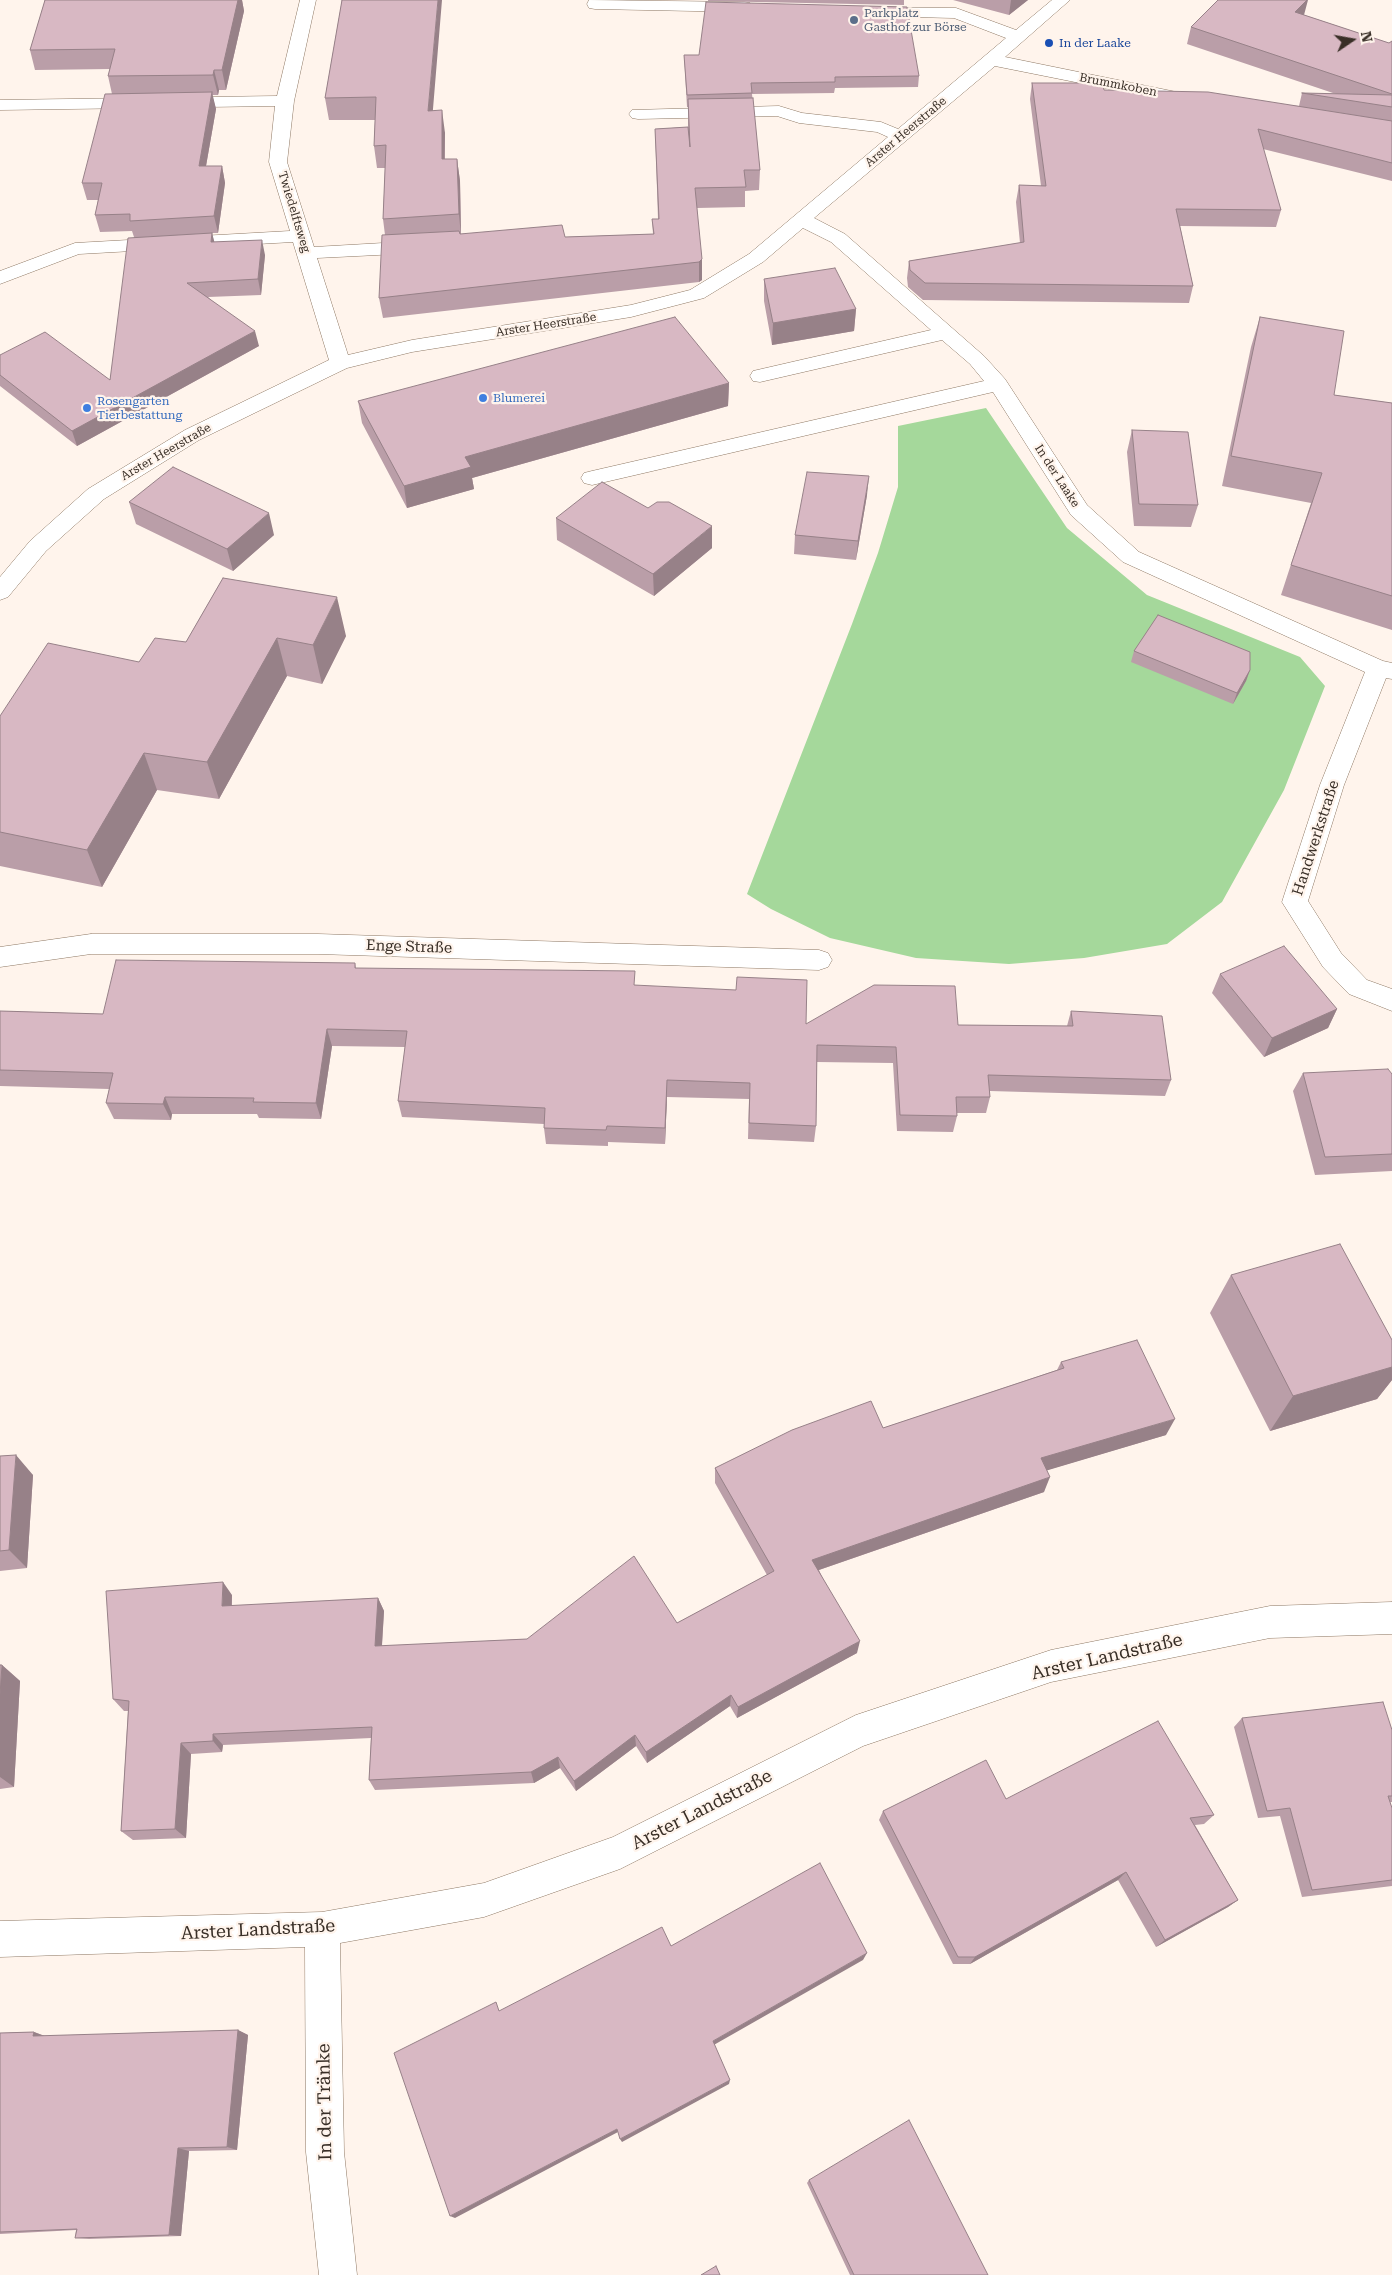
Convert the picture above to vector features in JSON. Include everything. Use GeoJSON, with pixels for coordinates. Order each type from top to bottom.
{"type":"FeatureCollection","features":[{"type":"Feature","properties":{"kind":"street","name":"Twiedelftsweg"},"geometry":{"type":"LineString","coordinates":[[308,0],[285,101],[278,162],[340,362]]}},
{"type":"Feature","properties":{"kind":"street","name":"Arster Heerstraße"},"geometry":{"type":"LineString","coordinates":[[0,592],[38,546],[96,494],[192,435],[340,362],[412,346],[631,311],[697,294],[756,258],[1062,0]]}},
{"type":"Feature","properties":{"kind":"street"},"geometry":{"type":"LineString","coordinates":[[595,4],[761,8]]}},
{"type":"Feature","properties":{"kind":"street"},"geometry":{"type":"LineString","coordinates":[[858,10],[956,13],[1018,38]]}},
{"type":"Feature","properties":{"kind":"street","name":"Brummkoben"},"geometry":{"type":"LineString","coordinates":[[993,60],[1205,102]]}},
{"type":"Feature","properties":{"kind":"street"},"geometry":{"type":"LineString","coordinates":[[0,105],[285,101]]}},
{"type":"Feature","properties":{"kind":"street"},"geometry":{"type":"LineString","coordinates":[[638,114],[779,111],[799,118],[882,127],[902,136]]}},
{"type":"Feature","properties":{"kind":"street","name":"In der Laake"},"geometry":{"type":"LineString","coordinates":[[802,220],[838,238],[978,360],[998,384],[1079,510],[1131,557],[1385,670]]}},
{"type":"Feature","properties":{"kind":"street"},"geometry":{"type":"LineString","coordinates":[[0,278],[75,249],[100,246],[436,246]]}},
{"type":"Feature","properties":{"kind":"street"},"geometry":{"type":"LineString","coordinates":[[760,376],[916,341],[945,332]]}},
{"type":"Feature","properties":{"kind":"street"},"geometry":{"type":"LineString","coordinates":[[592,478],[998,384]]}},
{"type":"Feature","properties":{"kind":"street","name":"Handwerkstraße"},"geometry":{"type":"LineString","coordinates":[[1385,670],[1332,785],[1295,902],[1332,960],[1358,987],[1392,1000]]}},
{"type":"Feature","properties":{"kind":"street","name":"Enge Straße"},"geometry":{"type":"LineString","coordinates":[[0,957],[91,944],[318,944],[819,960]]}},
{"type":"Feature","properties":{"kind":"street","name":"Arster Landstraße"},"geometry":{"type":"LineString","coordinates":[[0,1939],[322,1929],[484,1900],[620,1852],[856,1732],[1051,1666],[1270,1622],[1392,1618]]}},
{"type":"Feature","properties":{"kind":"street","name":"In der Tränke"},"geometry":{"type":"LineString","coordinates":[[322,1929],[325,2152],[338,2275]]}},
{"type":"Feature","properties":{"kind":"green space"},"geometry":{"type":"Polygon","coordinates":[[[986,408],[1067,528],[1147,595],[1300,657],[1325,686],[1284,790],[1222,902],[1167,944],[1084,958],[1009,964],[916,958],[830,938],[771,909],[747,894],[878,553],[898,487],[898,426],[986,408]]]}},
{"type":"Feature","properties":{"kind":"building"},"geometry":{"type":"Polygon","coordinates":[[[45,0],[238,0],[222,70],[214,70],[213,75],[108,76],[115,49],[30,50],[45,0]]]}},
{"type":"Feature","properties":{"kind":"building"},"geometry":{"type":"Polygon","coordinates":[[[342,0],[438,0],[428,111],[442,110],[442,159],[457,159],[459,214],[383,219],[386,145],[374,146],[376,97],[325,98],[342,0]]]}},
{"type":"Feature","properties":{"kind":"building"},"geometry":{"type":"Polygon","coordinates":[[[1218,0],[1307,0],[1295,12],[1389,43],[1392,41],[1392,94],[1191,27],[1218,0]]]}},
{"type":"Feature","properties":{"kind":"building"},"geometry":{"type":"Polygon","coordinates":[[[706,2],[907,7],[919,76],[835,77],[835,82],[751,83],[752,93],[687,95],[684,55],[699,55],[706,2]]]}},
{"type":"Feature","properties":{"kind":"building"},"geometry":{"type":"Polygon","coordinates":[[[1032,83],[1102,83],[1104,90],[1208,92],[1392,121],[1392,163],[1258,129],[1281,210],[1176,209],[1193,286],[925,283],[910,270],[909,261],[1024,242],[1019,185],[1046,186],[1032,83]]]}},
{"type":"Feature","properties":{"kind":"building"},"geometry":{"type":"Polygon","coordinates":[[[212,92],[199,166],[222,166],[214,216],[130,221],[130,214],[95,215],[102,183],[82,183],[105,94],[212,92]]]}},
{"type":"Feature","properties":{"kind":"building"},"geometry":{"type":"Polygon","coordinates":[[[1302,93],[1392,95],[1392,107],[1302,93]]]}},
{"type":"Feature","properties":{"kind":"building"},"geometry":{"type":"Polygon","coordinates":[[[753,98],[760,170],[744,170],[746,187],[695,188],[702,259],[699,262],[379,298],[382,235],[459,231],[460,234],[562,225],[565,237],[654,234],[652,219],[659,219],[655,129],[688,127],[690,147],[688,99],[753,98]]]}},
{"type":"Feature","properties":{"kind":"building"},"geometry":{"type":"Polygon","coordinates":[[[212,233],[211,242],[262,240],[258,279],[187,283],[255,331],[72,431],[0,375],[0,355],[45,332],[110,380],[128,238],[212,233]]]}},
{"type":"Feature","properties":{"kind":"building"},"geometry":{"type":"Polygon","coordinates":[[[835,268],[856,309],[773,323],[764,279],[835,268]]]}},
{"type":"Feature","properties":{"kind":"building"},"geometry":{"type":"Polygon","coordinates":[[[675,317],[729,383],[465,457],[471,467],[404,486],[358,401],[675,317]]]}},
{"type":"Feature","properties":{"kind":"building"},"geometry":{"type":"Polygon","coordinates":[[[1260,317],[1344,331],[1334,395],[1392,403],[1392,596],[1291,565],[1322,473],[1231,456],[1260,317]]]}},
{"type":"Feature","properties":{"kind":"building"},"geometry":{"type":"Polygon","coordinates":[[[1132,430],[1188,432],[1198,505],[1139,504],[1132,430]]]}},
{"type":"Feature","properties":{"kind":"building"},"geometry":{"type":"Polygon","coordinates":[[[173,467],[269,513],[227,549],[129,502],[173,467]]]}},
{"type":"Feature","properties":{"kind":"building"},"geometry":{"type":"Polygon","coordinates":[[[807,472],[869,476],[858,541],[795,535],[807,472]]]}},
{"type":"Feature","properties":{"kind":"building"},"geometry":{"type":"Polygon","coordinates":[[[602,482],[648,508],[657,502],[669,502],[712,526],[653,574],[556,518],[602,482]]]}},
{"type":"Feature","properties":{"kind":"building"},"geometry":{"type":"Polygon","coordinates":[[[223,578],[337,597],[313,645],[277,638],[207,762],[144,753],[87,850],[0,832],[0,716],[48,643],[139,662],[155,638],[186,642],[223,578]]]}},
{"type":"Feature","properties":{"kind":"building"},"geometry":{"type":"Polygon","coordinates":[[[1158,615],[1250,652],[1250,670],[1237,693],[1134,651],[1158,615]]]}},
{"type":"Feature","properties":{"kind":"building"},"geometry":{"type":"Polygon","coordinates":[[[1284,946],[1337,1009],[1272,1038],[1220,974],[1284,946]]]}},
{"type":"Feature","properties":{"kind":"building"},"geometry":{"type":"Polygon","coordinates":[[[116,960],[355,963],[355,968],[635,971],[634,985],[736,990],[737,977],[807,980],[806,1024],[874,985],[955,986],[958,1025],[1073,1026],[1071,1011],[1162,1016],[1171,1080],[988,1075],[990,1097],[956,1097],[957,1116],[900,1115],[896,1047],[817,1045],[816,1126],[749,1123],[750,1083],[667,1080],[665,1128],[607,1126],[606,1130],[544,1128],[545,1108],[398,1101],[407,1031],[327,1029],[316,1103],[253,1102],[254,1098],[165,1097],[163,1104],[106,1103],[113,1073],[0,1070],[0,1011],[103,1014],[116,960]]]}},
{"type":"Feature","properties":{"kind":"building"},"geometry":{"type":"Polygon","coordinates":[[[1388,1069],[1392,1074],[1392,1154],[1325,1157],[1303,1073],[1388,1069]]]}},
{"type":"Feature","properties":{"kind":"building"},"geometry":{"type":"Polygon","coordinates":[[[1340,1244],[1392,1340],[1392,1367],[1293,1396],[1231,1275],[1340,1244]]]}},
{"type":"Feature","properties":{"kind":"building"},"geometry":{"type":"Polygon","coordinates":[[[1137,1340],[1175,1419],[1041,1458],[1050,1477],[812,1560],[860,1641],[738,1707],[731,1695],[646,1752],[635,1735],[574,1781],[558,1757],[531,1772],[369,1780],[372,1727],[213,1734],[213,1741],[181,1743],[175,1829],[121,1831],[129,1701],[113,1699],[106,1591],[223,1582],[222,1606],[378,1598],[375,1646],[527,1639],[634,1556],[677,1623],[774,1571],[715,1468],[792,1430],[871,1401],[883,1428],[1064,1368],[1061,1362],[1137,1340]]]}},
{"type":"Feature","properties":{"kind":"building"},"geometry":{"type":"Polygon","coordinates":[[[16,1455],[9,1550],[0,1551],[0,1456],[16,1455]]]}},
{"type":"Feature","properties":{"kind":"building"},"geometry":{"type":"Polygon","coordinates":[[[0,1665],[2,1665],[0,1695],[0,1665]]]}},
{"type":"Feature","properties":{"kind":"building"},"geometry":{"type":"Polygon","coordinates":[[[1383,1702],[1392,1730],[1392,1796],[1388,1796],[1392,1808],[1392,1880],[1312,1890],[1290,1808],[1267,1811],[1242,1718],[1383,1702]]]}},
{"type":"Feature","properties":{"kind":"building"},"geometry":{"type":"Polygon","coordinates":[[[1158,1721],[1214,1815],[1190,1818],[1238,1900],[1165,1940],[1126,1872],[975,1957],[958,1957],[883,1811],[986,1760],[1006,1799],[1158,1721]]]}},
{"type":"Feature","properties":{"kind":"building"},"geometry":{"type":"Polygon","coordinates":[[[820,1863],[867,1953],[713,2041],[730,2080],[620,2139],[617,2129],[450,2216],[394,2053],[496,2002],[499,2011],[662,1927],[671,1946],[820,1863]]]}},
{"type":"Feature","properties":{"kind":"building"},"geometry":{"type":"Polygon","coordinates":[[[238,2030],[227,2147],[178,2148],[169,2235],[75,2238],[77,2229],[0,2232],[0,2033],[34,2032],[33,2036],[238,2030]]]}},
{"type":"Feature","properties":{"kind":"building"},"geometry":{"type":"Polygon","coordinates":[[[909,2120],[988,2275],[854,2275],[809,2180],[909,2120]]]}},
{"type":"Feature","properties":{"kind":"building"},"geometry":{"type":"Polygon","coordinates":[[[716,2266],[720,2275],[701,2275],[716,2266]]]}},
{"type":"Feature","properties":{"kind":"place","name":"Parkplatz Gasthof zur Börse"},"geometry":{"type":"Point","coordinates":[854,20]}},
{"type":"Feature","properties":{"kind":"place","name":"In der Laake"},"geometry":{"type":"Point","coordinates":[1049,43]}},
{"type":"Feature","properties":{"kind":"place","name":"Blumerei"},"geometry":{"type":"Point","coordinates":[483,398]}},
{"type":"Feature","properties":{"kind":"place","name":"Rosengarten Tierbestattung"},"geometry":{"type":"Point","coordinates":[87,408]}}]}
